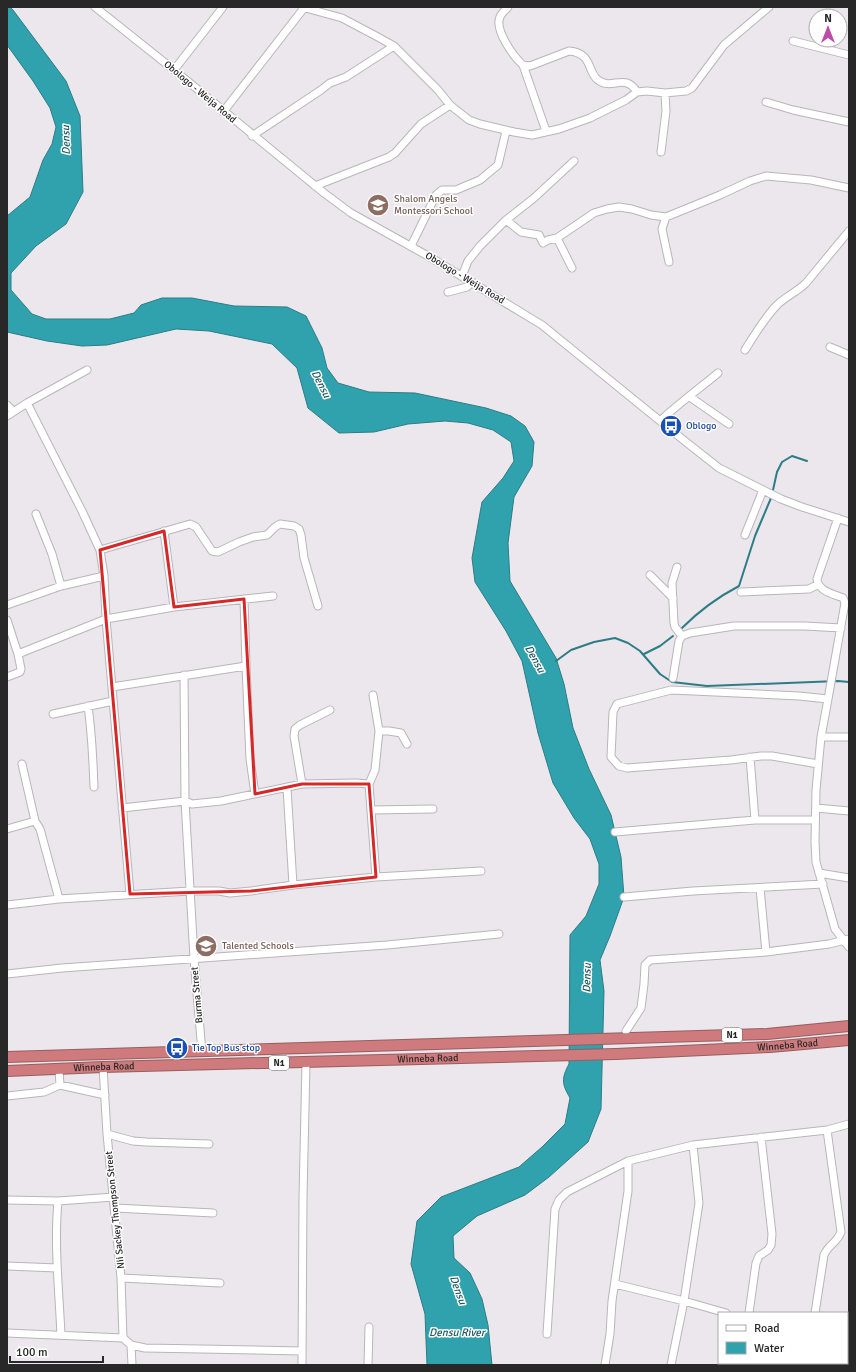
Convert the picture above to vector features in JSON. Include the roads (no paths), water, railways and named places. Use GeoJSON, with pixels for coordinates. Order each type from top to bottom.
{"type":"FeatureCollection","features":[{"type":"Feature","properties":{"kind":"highway","name":"Winneba Road"},"geometry":{"type":"LineString","coordinates":[[11,1057],[767,1034],[849,1026]]}},
{"type":"Feature","properties":{"kind":"highway","name":"Winneba Road"},"geometry":{"type":"LineString","coordinates":[[7,1072],[103,1067],[616,1054],[770,1047],[849,1040]]}},
{"type":"Feature","properties":{"kind":"highway"},"geometry":{"type":"LineString","coordinates":[[55,1070],[58,1061],[65,1056]]}},
{"type":"Feature","properties":{"kind":"highway"},"geometry":{"type":"LineString","coordinates":[[7,1067],[11,1057]]}},
{"type":"Feature","properties":{"kind":"street","name":"Obologo - Weija Road"},"geometry":{"type":"LineString","coordinates":[[95,7],[174,70],[252,136],[351,213],[411,246],[542,325],[720,468],[763,490],[802,507],[849,522]]}},
{"type":"Feature","properties":{"kind":"street"},"geometry":{"type":"LineString","coordinates":[[174,70],[223,7]]}},
{"type":"Feature","properties":{"kind":"street"},"geometry":{"type":"LineString","coordinates":[[223,112],[303,7],[342,18],[394,46],[438,90],[450,105],[469,120],[506,131],[532,134],[559,129],[590,118],[626,100],[637,92],[647,91],[665,93],[686,91],[692,88],[724,45],[769,7]]}},
{"type":"Feature","properties":{"kind":"street"},"geometry":{"type":"LineString","coordinates":[[508,7],[500,16],[499,24],[501,35],[517,60],[523,65],[546,132]]}},
{"type":"Feature","properties":{"kind":"street"},"geometry":{"type":"LineString","coordinates":[[793,41],[849,55]]}},
{"type":"Feature","properties":{"kind":"street"},"geometry":{"type":"LineString","coordinates":[[252,136],[330,83],[346,77],[394,46]]}},
{"type":"Feature","properties":{"kind":"street"},"geometry":{"type":"LineString","coordinates":[[523,65],[530,66],[569,51],[575,52],[588,62],[597,80],[610,84],[630,83],[637,92]]}},
{"type":"Feature","properties":{"kind":"street"},"geometry":{"type":"LineString","coordinates":[[661,152],[666,111],[665,93]]}},
{"type":"Feature","properties":{"kind":"street"},"geometry":{"type":"LineString","coordinates":[[766,102],[793,110],[849,122]]}},
{"type":"Feature","properties":{"kind":"street"},"geometry":{"type":"LineString","coordinates":[[315,186],[389,157],[395,153],[421,124],[450,105]]}},
{"type":"Feature","properties":{"kind":"street"},"geometry":{"type":"LineString","coordinates":[[411,246],[436,195],[442,190],[456,190],[480,180],[498,165],[506,131]]}},
{"type":"Feature","properties":{"kind":"street"},"geometry":{"type":"LineString","coordinates":[[462,276],[468,261],[474,252],[506,220],[534,198],[574,161]]}},
{"type":"Feature","properties":{"kind":"street"},"geometry":{"type":"LineString","coordinates":[[506,220],[521,232],[539,235],[543,243],[557,238],[594,213],[607,209],[632,209],[651,215],[666,217],[720,195],[750,180],[766,176],[811,180],[849,188]]}},
{"type":"Feature","properties":{"kind":"street"},"geometry":{"type":"LineString","coordinates":[[666,217],[662,229],[669,262]]}},
{"type":"Feature","properties":{"kind":"street"},"geometry":{"type":"LineString","coordinates":[[745,350],[771,312],[779,303],[800,289],[806,283],[849,231]]}},
{"type":"Feature","properties":{"kind":"street"},"geometry":{"type":"LineString","coordinates":[[557,238],[572,268]]}},
{"type":"Feature","properties":{"kind":"street"},"geometry":{"type":"LineString","coordinates":[[448,292],[467,286],[472,282]]}},
{"type":"Feature","properties":{"kind":"street"},"geometry":{"type":"LineString","coordinates":[[830,347],[849,355]]}},
{"type":"Feature","properties":{"kind":"street"},"geometry":{"type":"LineString","coordinates":[[7,405],[10,414],[26,403],[87,370]]}},
{"type":"Feature","properties":{"kind":"street"},"geometry":{"type":"LineString","coordinates":[[660,421],[677,404],[690,396],[718,373]]}},
{"type":"Feature","properties":{"kind":"street"},"geometry":{"type":"LineString","coordinates":[[690,396],[729,424]]}},
{"type":"Feature","properties":{"kind":"street"},"geometry":{"type":"LineString","coordinates":[[26,403],[82,511],[100,550],[104,576],[106,618],[130,894]]}},
{"type":"Feature","properties":{"kind":"street"},"geometry":{"type":"LineString","coordinates":[[745,535],[763,490]]}},
{"type":"Feature","properties":{"kind":"street"},"geometry":{"type":"LineString","coordinates":[[36,514],[52,554],[61,586]]}},
{"type":"Feature","properties":{"kind":"street"},"geometry":{"type":"LineString","coordinates":[[838,518],[817,579],[817,584],[821,589],[843,598],[844,609],[821,737],[818,764],[816,862],[835,930],[846,939],[849,947]]}},
{"type":"Feature","properties":{"kind":"street"},"geometry":{"type":"LineString","coordinates":[[100,550],[190,524],[196,527],[212,551],[218,552],[253,537],[267,535],[280,524],[294,526],[299,529],[302,535],[304,558],[318,606]]}},
{"type":"Feature","properties":{"kind":"street"},"geometry":{"type":"LineString","coordinates":[[164,531],[174,606]]}},
{"type":"Feature","properties":{"kind":"street"},"geometry":{"type":"LineString","coordinates":[[677,567],[672,583],[674,623],[682,636]]}},
{"type":"Feature","properties":{"kind":"street"},"geometry":{"type":"LineString","coordinates":[[650,575],[673,598]]}},
{"type":"Feature","properties":{"kind":"street"},"geometry":{"type":"LineString","coordinates":[[7,605],[61,586],[104,576]]}},
{"type":"Feature","properties":{"kind":"street"},"geometry":{"type":"LineString","coordinates":[[741,592],[809,589],[817,584]]}},
{"type":"Feature","properties":{"kind":"street"},"geometry":{"type":"LineString","coordinates":[[18,654],[106,618],[174,606],[273,596]]}},
{"type":"Feature","properties":{"kind":"street"},"geometry":{"type":"LineString","coordinates":[[244,599],[250,759],[255,794]]}},
{"type":"Feature","properties":{"kind":"street"},"geometry":{"type":"LineString","coordinates":[[7,620],[18,654],[21,669],[20,672],[7,677]]}},
{"type":"Feature","properties":{"kind":"street"},"geometry":{"type":"LineString","coordinates":[[673,678],[678,641],[682,636],[698,631],[734,626],[805,626],[841,628]]}},
{"type":"Feature","properties":{"kind":"street"},"geometry":{"type":"LineString","coordinates":[[112,687],[246,666]]}},
{"type":"Feature","properties":{"kind":"street","name":"Burma Street"},"geometry":{"type":"LineString","coordinates":[[184,675],[185,801],[194,958],[202,1052]]}},
{"type":"Feature","properties":{"kind":"street"},"geometry":{"type":"LineString","coordinates":[[818,764],[772,756],[651,767],[627,768],[619,766],[611,756],[613,712],[617,704],[671,690],[828,699]]}},
{"type":"Feature","properties":{"kind":"street"},"geometry":{"type":"LineString","coordinates":[[373,695],[379,731],[375,770],[369,784],[376,877]]}},
{"type":"Feature","properties":{"kind":"street"},"geometry":{"type":"LineString","coordinates":[[53,714],[113,701]]}},
{"type":"Feature","properties":{"kind":"street"},"geometry":{"type":"LineString","coordinates":[[88,706],[94,758],[94,788]]}},
{"type":"Feature","properties":{"kind":"street"},"geometry":{"type":"LineString","coordinates":[[302,784],[294,736],[295,729],[330,710]]}},
{"type":"Feature","properties":{"kind":"street"},"geometry":{"type":"LineString","coordinates":[[379,731],[401,733],[407,744]]}},
{"type":"Feature","properties":{"kind":"street"},"geometry":{"type":"LineString","coordinates":[[821,737],[849,737]]}},
{"type":"Feature","properties":{"kind":"street"},"geometry":{"type":"LineString","coordinates":[[750,757],[755,820]]}},
{"type":"Feature","properties":{"kind":"street"},"geometry":{"type":"LineString","coordinates":[[22,764],[35,821],[40,828],[59,899]]}},
{"type":"Feature","properties":{"kind":"street"},"geometry":{"type":"LineString","coordinates":[[122,808],[185,801],[192,804],[221,801],[302,784],[369,784]]}},
{"type":"Feature","properties":{"kind":"street"},"geometry":{"type":"LineString","coordinates":[[287,788],[293,885]]}},
{"type":"Feature","properties":{"kind":"street"},"geometry":{"type":"LineString","coordinates":[[816,808],[849,811]]}},
{"type":"Feature","properties":{"kind":"street"},"geometry":{"type":"LineString","coordinates":[[372,810],[432,809]]}},
{"type":"Feature","properties":{"kind":"street"},"geometry":{"type":"LineString","coordinates":[[615,832],[755,820],[816,820]]}},
{"type":"Feature","properties":{"kind":"street"},"geometry":{"type":"LineString","coordinates":[[7,829],[35,821]]}},
{"type":"Feature","properties":{"kind":"street"},"geometry":{"type":"LineString","coordinates":[[7,904],[130,894],[190,891],[251,891],[293,885],[376,877],[481,871]]}},
{"type":"Feature","properties":{"kind":"street"},"geometry":{"type":"LineString","coordinates":[[819,873],[849,878]]}},
{"type":"Feature","properties":{"kind":"street"},"geometry":{"type":"LineString","coordinates":[[624,897],[823,884]]}},
{"type":"Feature","properties":{"kind":"street"},"geometry":{"type":"LineString","coordinates":[[760,888],[766,952]]}},
{"type":"Feature","properties":{"kind":"street"},"geometry":{"type":"LineString","coordinates":[[7,974],[194,958],[387,945],[499,934]]}},
{"type":"Feature","properties":{"kind":"street"},"geometry":{"type":"LineString","coordinates":[[626,1031],[641,1008],[645,965],[650,960],[766,952],[829,944],[846,939]]}},
{"type":"Feature","properties":{"kind":"street"},"geometry":{"type":"LineString","coordinates":[[302,1365],[306,1063]]}},
{"type":"Feature","properties":{"kind":"street","name":"Nii Sackey Thompson Street"},"geometry":{"type":"LineString","coordinates":[[103,1067],[107,1134],[121,1278],[220,1283]]}},
{"type":"Feature","properties":{"kind":"street"},"geometry":{"type":"LineString","coordinates":[[55,1070],[60,1085]]}},
{"type":"Feature","properties":{"kind":"street"},"geometry":{"type":"LineString","coordinates":[[7,1096],[44,1092],[60,1085],[104,1095]]}},
{"type":"Feature","properties":{"kind":"street"},"geometry":{"type":"LineString","coordinates":[[547,1334],[555,1209],[559,1200],[567,1192],[628,1161],[693,1145],[827,1130],[849,1124]]}},
{"type":"Feature","properties":{"kind":"street"},"geometry":{"type":"LineString","coordinates":[[815,1312],[824,1255],[828,1247],[839,1238],[841,1232],[827,1130]]}},
{"type":"Feature","properties":{"kind":"street"},"geometry":{"type":"LineString","coordinates":[[107,1134],[133,1141],[210,1144]]}},
{"type":"Feature","properties":{"kind":"street"},"geometry":{"type":"LineString","coordinates":[[749,1312],[756,1263],[759,1256],[768,1250],[772,1244],[761,1137]]}},
{"type":"Feature","properties":{"kind":"street"},"geometry":{"type":"LineString","coordinates":[[671,1365],[684,1301],[699,1203],[693,1145]]}},
{"type":"Feature","properties":{"kind":"street"},"geometry":{"type":"LineString","coordinates":[[605,1365],[628,1191],[628,1161]]}},
{"type":"Feature","properties":{"kind":"street"},"geometry":{"type":"LineString","coordinates":[[7,1200],[58,1201],[114,1197]]}},
{"type":"Feature","properties":{"kind":"street"},"geometry":{"type":"LineString","coordinates":[[58,1201],[56,1219],[57,1268],[61,1335]]}},
{"type":"Feature","properties":{"kind":"street"},"geometry":{"type":"LineString","coordinates":[[115,1208],[213,1213]]}},
{"type":"Feature","properties":{"kind":"street"},"geometry":{"type":"LineString","coordinates":[[7,1266],[57,1268]]}},
{"type":"Feature","properties":{"kind":"street"},"geometry":{"type":"LineString","coordinates":[[121,1278],[123,1338]]}},
{"type":"Feature","properties":{"kind":"street"},"geometry":{"type":"LineString","coordinates":[[615,1284],[722,1312]]}},
{"type":"Feature","properties":{"kind":"street"},"geometry":{"type":"LineString","coordinates":[[368,1365],[369,1327]]}},
{"type":"Feature","properties":{"kind":"street"},"geometry":{"type":"LineString","coordinates":[[7,1333],[123,1338],[131,1345],[144,1348],[302,1351]]}},
{"type":"Feature","properties":{"kind":"street"},"geometry":{"type":"LineString","coordinates":[[131,1345],[132,1365]]}},
{"type":"Feature","properties":{"kind":"water","name":"Densu River"},"geometry":{"type":"Polygon","coordinates":[[[7,7],[10,7],[13,10],[66,81],[80,116],[83,192],[66,224],[36,246],[11,273],[11,290],[32,314],[46,319],[110,319],[134,313],[141,305],[162,298],[192,298],[234,306],[287,307],[306,316],[322,348],[327,368],[338,383],[369,392],[415,393],[486,408],[511,416],[525,426],[534,442],[532,466],[514,497],[508,543],[510,581],[556,658],[564,684],[573,728],[589,769],[611,815],[621,857],[624,897],[600,960],[604,991],[601,1109],[588,1142],[549,1177],[525,1195],[477,1216],[453,1236],[454,1258],[470,1273],[482,1299],[488,1325],[492,1365],[427,1365],[425,1314],[411,1264],[417,1221],[441,1197],[519,1167],[565,1124],[570,1098],[565,1089],[564,1078],[569,1064],[570,935],[586,916],[599,884],[599,864],[590,839],[574,818],[553,783],[538,733],[522,661],[506,631],[475,582],[472,558],[482,502],[503,478],[514,461],[511,442],[493,430],[468,423],[445,421],[408,424],[374,432],[339,433],[308,408],[297,368],[272,344],[209,331],[176,329],[107,345],[82,346],[47,341],[7,332],[7,216],[30,197],[43,160],[52,144],[56,127],[50,108],[7,45],[7,7]]]}},
{"type":"Feature","properties":{"kind":"waterway"},"geometry":{"type":"LineString","coordinates":[[773,490],[777,472],[782,462],[792,456],[807,461]]}},
{"type":"Feature","properties":{"kind":"waterway"},"geometry":{"type":"LineString","coordinates":[[682,628],[709,605],[739,586],[755,536],[771,498]]}},
{"type":"Feature","properties":{"kind":"waterway"},"geometry":{"type":"LineString","coordinates":[[644,654],[660,646],[673,636]]}},
{"type":"Feature","properties":{"kind":"waterway"},"geometry":{"type":"LineString","coordinates":[[556,661],[571,650],[594,642],[615,638],[628,643],[640,651],[660,674],[672,682],[707,686],[838,681],[849,682]]}},
{"type":"Feature","properties":{"kind":"place","name":"Shalom Angels Montessori School"},"geometry":{"type":"Point","coordinates":[378,205]}},
{"type":"Feature","properties":{"kind":"place","name":"Oblogo"},"geometry":{"type":"Point","coordinates":[671,426]}},
{"type":"Feature","properties":{"kind":"place","name":"Talented Schools"},"geometry":{"type":"Point","coordinates":[206,946]}},
{"type":"Feature","properties":{"kind":"place","name":"Tie Top Bus stop"},"geometry":{"type":"Point","coordinates":[177,1048]}},
{"type":"Feature","properties":{"kind":"water label","name":"Densu"},"geometry":{"type":"Point","coordinates":[66,140]}},
{"type":"Feature","properties":{"kind":"water label","name":"Densu"},"geometry":{"type":"Point","coordinates":[321,384]}},
{"type":"Feature","properties":{"kind":"water label","name":"Densu"},"geometry":{"type":"Point","coordinates":[535,659]}},
{"type":"Feature","properties":{"kind":"water label","name":"Densu"},"geometry":{"type":"Point","coordinates":[587,978]}},
{"type":"Feature","properties":{"kind":"water label","name":"Densu"},"geometry":{"type":"Point","coordinates":[458,1290]}}]}
